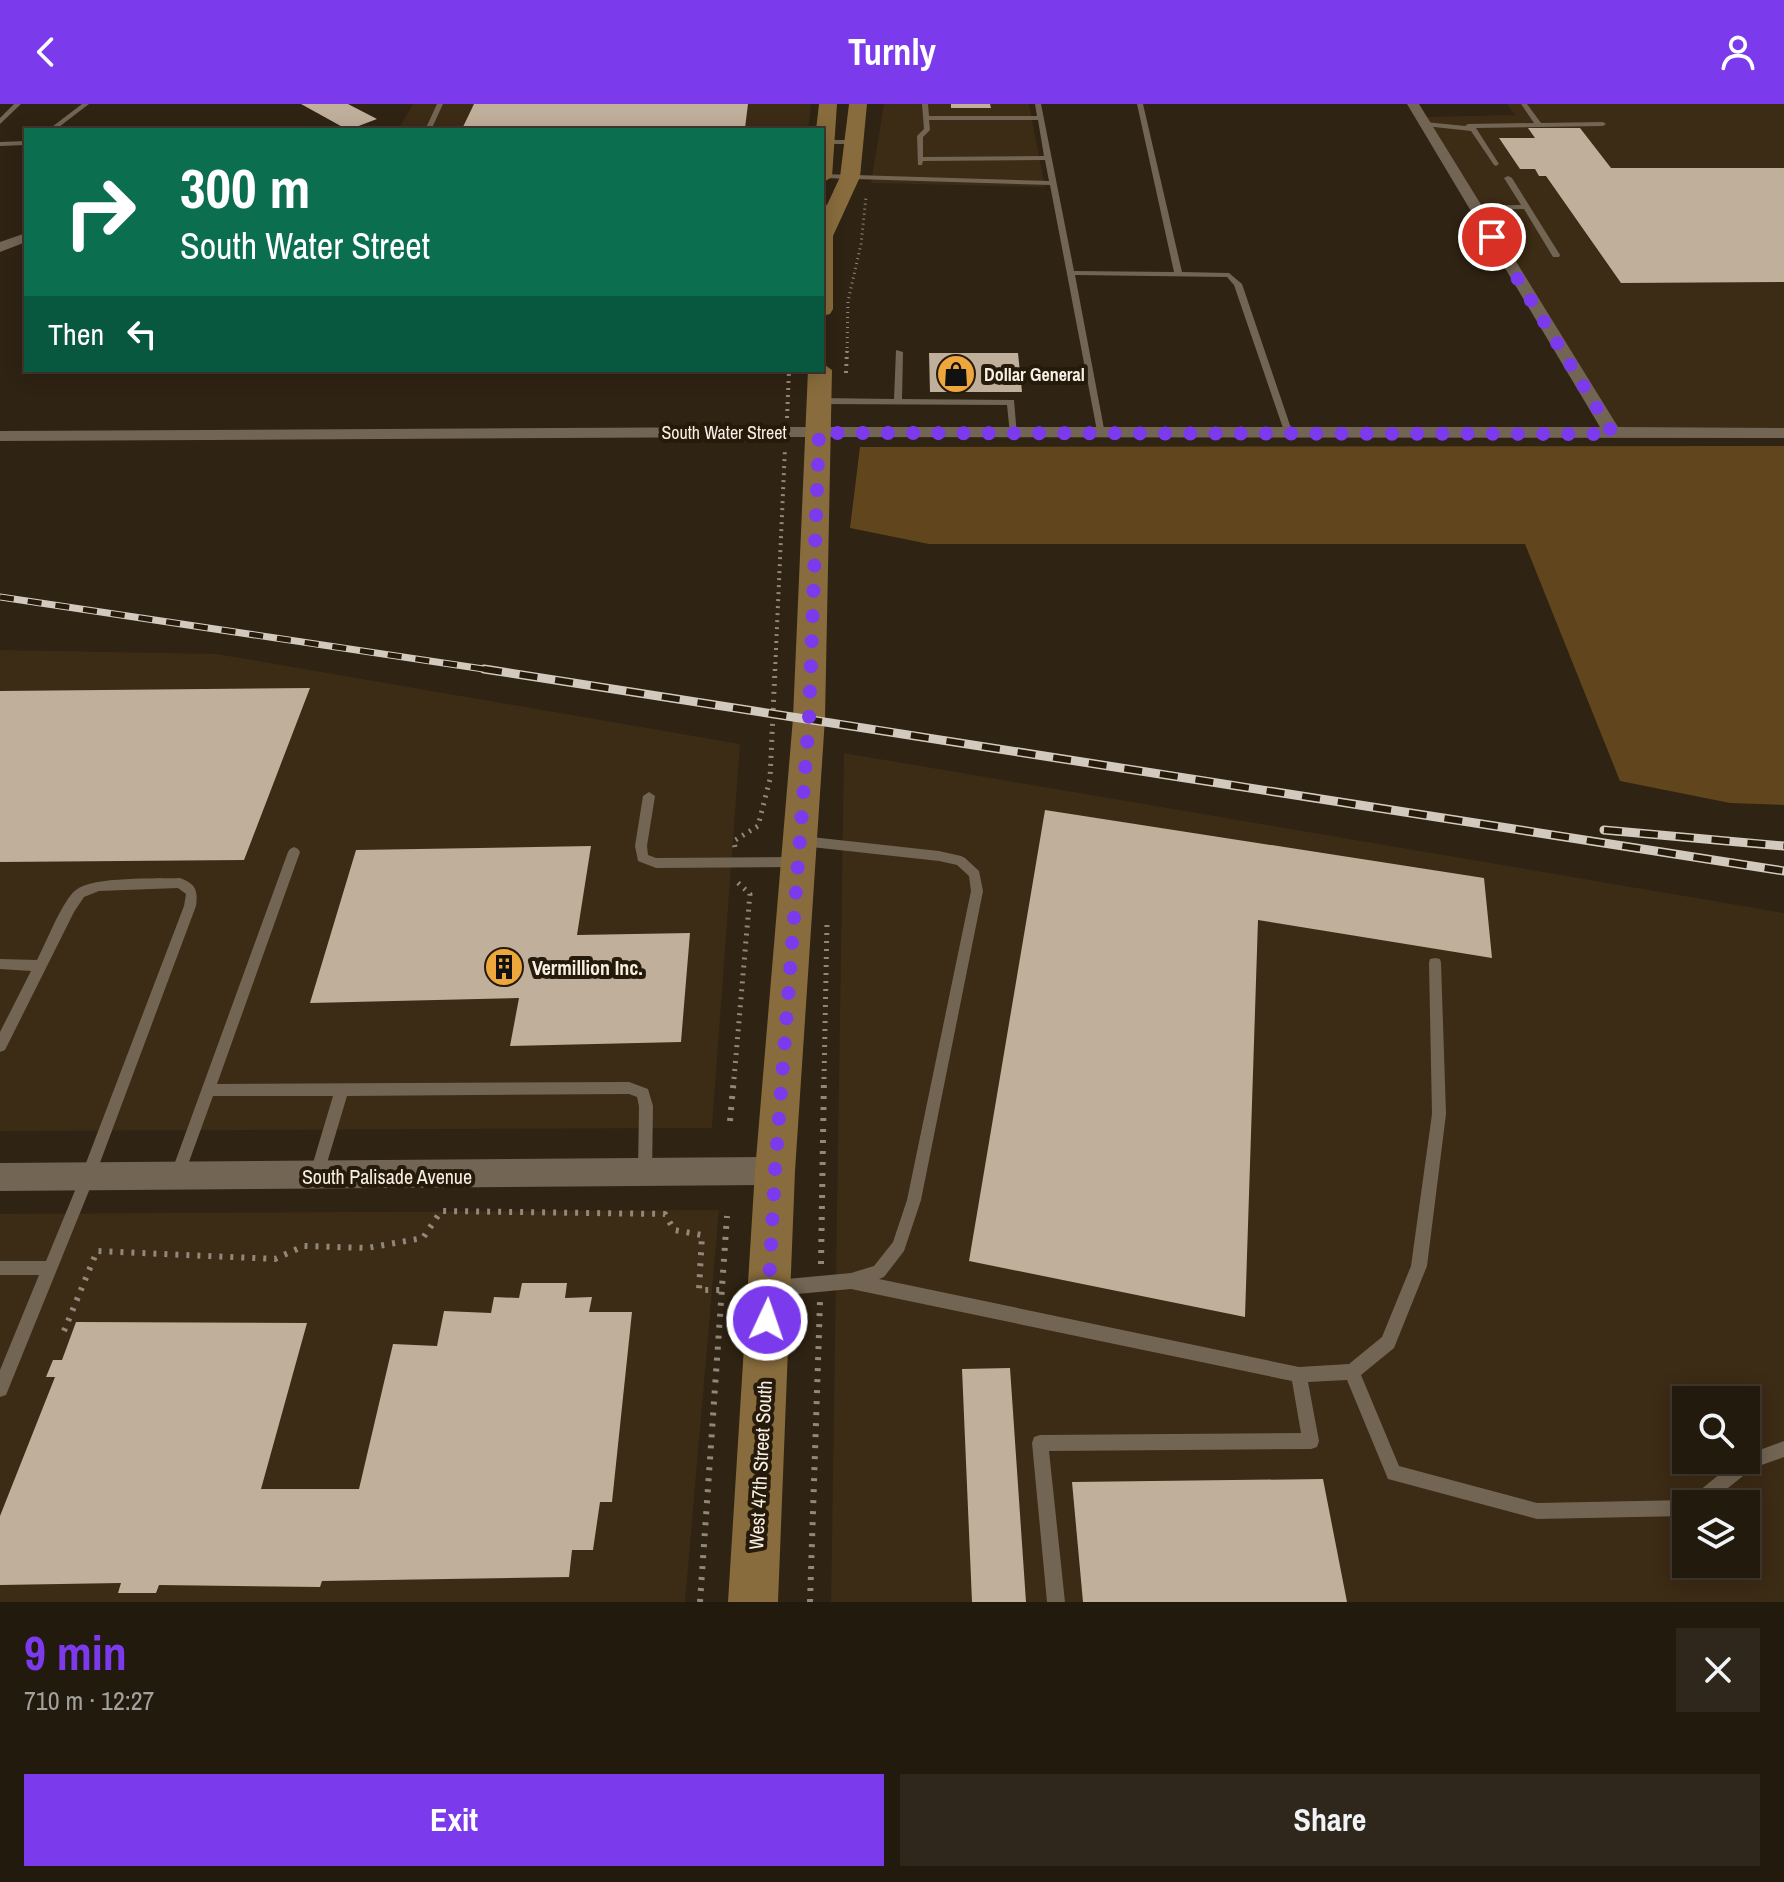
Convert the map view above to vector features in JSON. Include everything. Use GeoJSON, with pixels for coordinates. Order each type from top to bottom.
{"type":"FeatureCollection","features":[{"type":"Feature","properties":{"kind":"street"},"geometry":{"type":"LineString","coordinates":[[824,134],[828,104]]}},
{"type":"Feature","properties":{"kind":"street"},"geometry":{"type":"LineString","coordinates":[[824,232],[850,177],[858,104]]}},
{"type":"Feature","properties":{"kind":"street"},"geometry":{"type":"LineString","coordinates":[[1413,104],[1613,434]]}},
{"type":"Feature","properties":{"kind":"street"},"geometry":{"type":"LineString","coordinates":[[0,247],[22,238]]}},
{"type":"Feature","properties":{"kind":"street","name":"West 47th Street South"},"geometry":{"type":"LineString","coordinates":[[753,1602],[775,1171],[809,718],[808,422],[820,372]]}},
{"type":"Feature","properties":{"kind":"street","name":"South Water Street"},"geometry":{"type":"LineString","coordinates":[[0,436],[808,422],[1014,434],[1784,433]]}},
{"type":"Feature","properties":{"kind":"street","name":"South Palisade Avenue"},"geometry":{"type":"LineString","coordinates":[[0,1177],[775,1171]]}},
{"type":"Feature","properties":{"kind":"lane"},"geometry":{"type":"LineString","coordinates":[[0,122],[18,104]]}},
{"type":"Feature","properties":{"kind":"lane"},"geometry":{"type":"LineString","coordinates":[[54,128],[86,104]]}},
{"type":"Feature","properties":{"kind":"lane"},"geometry":{"type":"LineString","coordinates":[[429,128],[440,104]]}},
{"type":"Feature","properties":{"kind":"lane"},"geometry":{"type":"LineString","coordinates":[[919,179],[920,136],[927,130],[925,104]]}},
{"type":"Feature","properties":{"kind":"lane"},"geometry":{"type":"LineString","coordinates":[[1038,104],[1101,434]]}},
{"type":"Feature","properties":{"kind":"lane"},"geometry":{"type":"LineString","coordinates":[[1140,104],[1178,273]]}},
{"type":"Feature","properties":{"kind":"lane"},"geometry":{"type":"LineString","coordinates":[[1524,104],[1539,125]]}},
{"type":"Feature","properties":{"kind":"lane"},"geometry":{"type":"LineString","coordinates":[[926,118],[1041,118]]}},
{"type":"Feature","properties":{"kind":"lane"},"geometry":{"type":"LineString","coordinates":[[1425,124],[1603,124]]}},
{"type":"Feature","properties":{"kind":"lane"},"geometry":{"type":"LineString","coordinates":[[1468,126],[1496,164]]}},
{"type":"Feature","properties":{"kind":"lane"},"geometry":{"type":"LineString","coordinates":[[824,142],[852,142]]}},
{"type":"Feature","properties":{"kind":"lane"},"geometry":{"type":"LineString","coordinates":[[0,144],[24,143]]}},
{"type":"Feature","properties":{"kind":"lane"},"geometry":{"type":"LineString","coordinates":[[920,159],[1049,158]]}},
{"type":"Feature","properties":{"kind":"lane"},"geometry":{"type":"LineString","coordinates":[[824,177],[1053,183]]}},
{"type":"Feature","properties":{"kind":"lane"},"geometry":{"type":"LineString","coordinates":[[1508,178],[1556,255]]}},
{"type":"Feature","properties":{"kind":"lane"},"geometry":{"type":"LineString","coordinates":[[1475,208],[1526,207]]}},
{"type":"Feature","properties":{"kind":"lane"},"geometry":{"type":"LineString","coordinates":[[1071,273],[1229,275],[1238,284],[1289,434]]}},
{"type":"Feature","properties":{"kind":"lane"},"geometry":{"type":"LineString","coordinates":[[898,401],[899,352]]}},
{"type":"Feature","properties":{"kind":"lane"},"geometry":{"type":"LineString","coordinates":[[808,422],[898,401],[1011,402],[1014,434]]}},
{"type":"Feature","properties":{"kind":"lane"},"geometry":{"type":"LineString","coordinates":[[649,796],[642,858],[656,863],[735,862],[799,851],[939,856],[961,861],[975,874],[977,891],[914,1200],[899,1246],[879,1272],[851,1281],[769,1289]]}},
{"type":"Feature","properties":{"kind":"lane"},"geometry":{"type":"LineString","coordinates":[[177,1176],[294,852]]}},
{"type":"Feature","properties":{"kind":"lane"},"geometry":{"type":"LineString","coordinates":[[0,1046],[80,893],[99,886],[180,883],[192,892],[190,906],[88,1176],[0,1389]]}},
{"type":"Feature","properties":{"kind":"lane"},"geometry":{"type":"LineString","coordinates":[[851,1281],[1299,1375],[1352,1372],[1388,1342],[1419,1266],[1439,1114],[1435,963]]}},
{"type":"Feature","properties":{"kind":"lane"},"geometry":{"type":"LineString","coordinates":[[0,964],[40,966]]}},
{"type":"Feature","properties":{"kind":"lane"},"geometry":{"type":"LineString","coordinates":[[208,1090],[629,1088],[643,1093],[646,1106],[645,1173]]}},
{"type":"Feature","properties":{"kind":"lane"},"geometry":{"type":"LineString","coordinates":[[316,1176],[342,1089]]}},
{"type":"Feature","properties":{"kind":"lane"},"geometry":{"type":"LineString","coordinates":[[0,1268],[50,1268]]}},
{"type":"Feature","properties":{"kind":"lane"},"geometry":{"type":"LineString","coordinates":[[1352,1372],[1394,1473],[1537,1511],[1672,1508]]}},
{"type":"Feature","properties":{"kind":"lane"},"geometry":{"type":"LineString","coordinates":[[1056,1602],[1040,1443],[1311,1441],[1299,1375]]}},
{"type":"Feature","properties":{"kind":"lane"},"geometry":{"type":"LineString","coordinates":[[1713,1490],[1748,1462],[1784,1449]]}},
{"type":"Feature","properties":{"kind":"path"},"geometry":{"type":"LineString","coordinates":[[730,1121],[750,894],[736,880],[734,841],[758,826],[770,779],[808,422],[790,372]]}},
{"type":"Feature","properties":{"kind":"path"},"geometry":{"type":"LineString","coordinates":[[64,1331],[97,1251],[275,1259],[304,1246],[367,1248],[423,1238],[441,1211],[665,1214],[674,1230],[702,1235],[699,1290],[722,1290]]}},
{"type":"Feature","properties":{"kind":"path"},"geometry":{"type":"LineString","coordinates":[[700,1602],[727,1216]]}},
{"type":"Feature","properties":{"kind":"shaded area"},"geometry":{"type":"Polygon","coordinates":[[[413,104],[811,104],[808,128],[399,128],[413,104]]]}},
{"type":"Feature","properties":{"kind":"shaded area"},"geometry":{"type":"Polygon","coordinates":[[[884,104],[1029,104],[1045,187],[871,183],[884,104]]]}},
{"type":"Feature","properties":{"kind":"shaded area"},"geometry":{"type":"Polygon","coordinates":[[[1507,104],[1784,104],[1784,433],[1613,434],[1421,117],[1515,115],[1507,104]]]}},
{"type":"Feature","properties":{"kind":"shaded area"},"geometry":{"type":"Polygon","coordinates":[[[1784,446],[1784,805],[1730,803],[1620,781],[1525,544],[929,544],[850,528],[860,447],[1784,446]]]}},
{"type":"Feature","properties":{"kind":"shaded area"},"geometry":{"type":"Polygon","coordinates":[[[0,650],[217,654],[740,744],[712,1128],[0,1131],[0,650]]]}},
{"type":"Feature","properties":{"kind":"shaded area"},"geometry":{"type":"Polygon","coordinates":[[[844,753],[1784,913],[1784,1602],[831,1602],[844,753]]]}},
{"type":"Feature","properties":{"kind":"shaded area"},"geometry":{"type":"Polygon","coordinates":[[[719,1210],[685,1602],[0,1602],[0,1214],[719,1210]]]}},
{"type":"Feature","properties":{"kind":"building"},"geometry":{"type":"Polygon","coordinates":[[[301,104],[348,104],[377,119],[344,128],[301,104]]]}},
{"type":"Feature","properties":{"kind":"building"},"geometry":{"type":"Polygon","coordinates":[[[474,104],[748,104],[745,128],[462,128],[474,104]]]}},
{"type":"Feature","properties":{"kind":"building"},"geometry":{"type":"Polygon","coordinates":[[[951,104],[990,104],[991,108],[951,108],[951,104]]]}},
{"type":"Feature","properties":{"kind":"building"},"geometry":{"type":"Polygon","coordinates":[[[1528,128],[1580,128],[1611,168],[1784,168],[1784,282],[1621,283],[1546,176],[1539,176],[1535,169],[1520,169],[1499,138],[1535,138],[1528,128]]]}},
{"type":"Feature","properties":{"kind":"building"},"geometry":{"type":"Polygon","coordinates":[[[929,353],[1018,353],[1022,392],[930,392],[929,353]]]}},
{"type":"Feature","properties":{"kind":"building"},"geometry":{"type":"Polygon","coordinates":[[[310,688],[244,860],[0,862],[0,691],[310,688]]]}},
{"type":"Feature","properties":{"kind":"building"},"geometry":{"type":"Polygon","coordinates":[[[1045,810],[1484,878],[1492,958],[1258,920],[1245,1317],[969,1261],[1045,810]]]}},
{"type":"Feature","properties":{"kind":"building","name":"Vermillion Inc."},"geometry":{"type":"Polygon","coordinates":[[[591,846],[577,935],[690,933],[681,1042],[510,1046],[519,998],[310,1003],[356,850],[591,846]]]}},
{"type":"Feature","properties":{"kind":"building"},"geometry":{"type":"Polygon","coordinates":[[[522,1283],[567,1283],[565,1298],[592,1297],[589,1312],[632,1312],[612,1502],[600,1502],[593,1550],[572,1550],[569,1577],[322,1581],[320,1587],[159,1585],[156,1593],[118,1593],[121,1583],[0,1585],[0,1516],[55,1377],[46,1377],[53,1360],[62,1360],[76,1322],[307,1323],[261,1489],[359,1489],[393,1344],[437,1346],[444,1311],[491,1313],[494,1297],[519,1298],[522,1283]]]}},
{"type":"Feature","properties":{"kind":"building"},"geometry":{"type":"Polygon","coordinates":[[[1010,1368],[1026,1602],[972,1602],[962,1369],[1010,1368]]]}},
{"type":"Feature","properties":{"kind":"building"},"geometry":{"type":"Polygon","coordinates":[[[1323,1479],[1347,1602],[1083,1602],[1072,1482],[1323,1479]]]}},
{"type":"Feature","properties":{"kind":"railway"},"geometry":{"type":"LineString","coordinates":[[0,597],[494,671]]}},
{"type":"Feature","properties":{"kind":"railway"},"geometry":{"type":"LineString","coordinates":[[484,669],[494,671]]}},
{"type":"Feature","properties":{"kind":"railway"},"geometry":{"type":"LineString","coordinates":[[494,671],[1784,871]]}},
{"type":"Feature","properties":{"kind":"railway"},"geometry":{"type":"LineString","coordinates":[[1604,830],[1784,846]]}},
{"type":"Feature","properties":{"kind":"place","name":"Dollar General"},"geometry":{"type":"Point","coordinates":[956,374]}},
{"type":"Feature","properties":{"kind":"place","name":"Vermillion Inc."},"geometry":{"type":"Point","coordinates":[504,967]}},
{"type":"Feature","properties":{"kind":"route"},"geometry":{"type":"LineString","coordinates":[[767,1320],[809,718],[819,433],[1613,434],[1492,237]]}}]}
